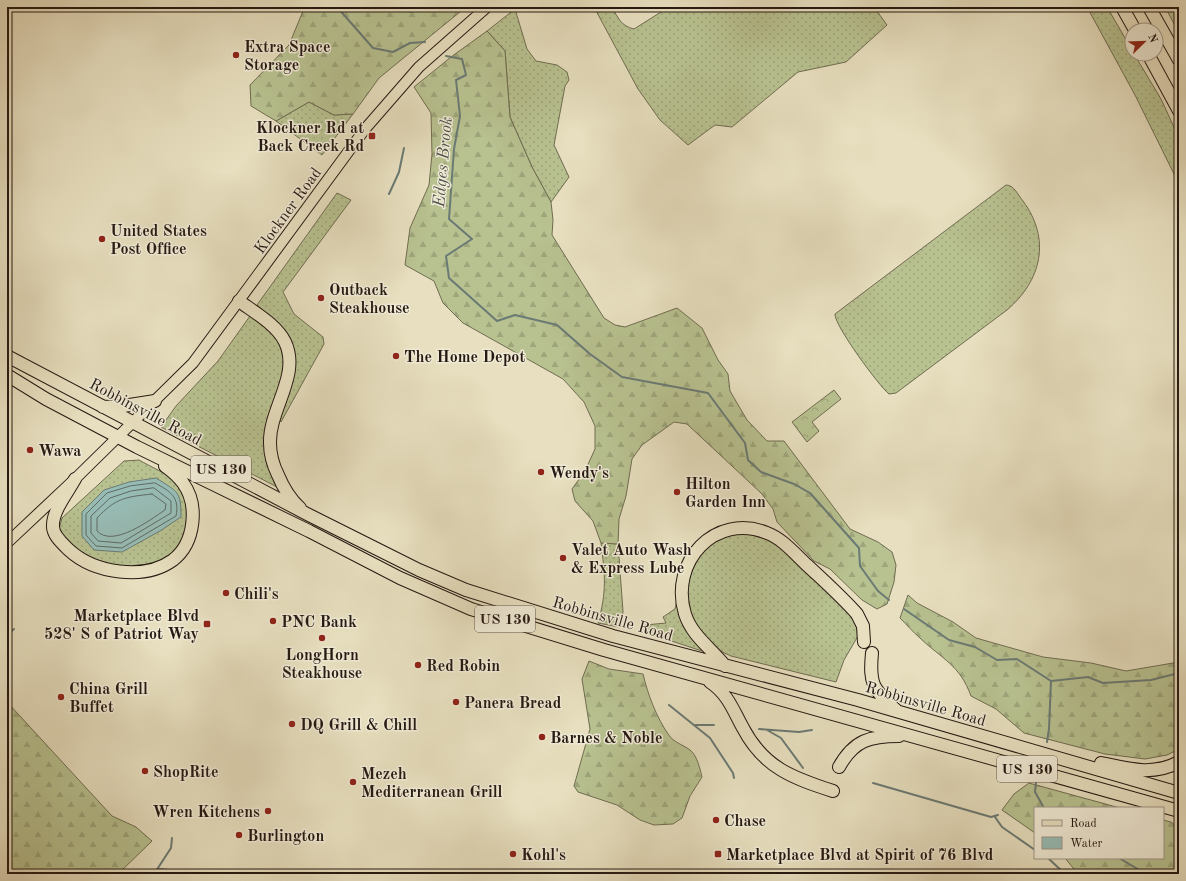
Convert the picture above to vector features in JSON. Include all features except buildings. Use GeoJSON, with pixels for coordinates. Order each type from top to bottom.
{"type":"FeatureCollection","features":[{"type":"Feature","properties":{"kind":"highway"},"geometry":{"type":"LineString","coordinates":[[1122,7],[1130,22]]}},
{"type":"Feature","properties":{"kind":"highway"},"geometry":{"type":"LineString","coordinates":[[1150,7],[1179,60]]}},
{"type":"Feature","properties":{"kind":"highway"},"geometry":{"type":"LineString","coordinates":[[1152,62],[1179,110]]}},
{"type":"Feature","properties":{"kind":"highway"},"geometry":{"type":"LineString","coordinates":[[239,301],[275,329],[285,341],[289,356],[288,374],[272,423],[270,442],[272,463],[283,486],[295,503],[309,515]]}},
{"type":"Feature","properties":{"kind":"highway","name":"Robbinsville Road"},"geometry":{"type":"LineString","coordinates":[[7,356],[309,515],[419,570],[466,590],[606,634],[898,712],[1179,793]]}},
{"type":"Feature","properties":{"kind":"highway","name":"Robbinsville Road"},"geometry":{"type":"LineString","coordinates":[[7,375],[46,399],[150,454],[309,531],[400,578],[471,609],[604,650],[1179,811]]}},
{"type":"Feature","properties":{"kind":"highway"},"geometry":{"type":"LineString","coordinates":[[102,407],[123,406],[156,401]]}},
{"type":"Feature","properties":{"kind":"highway"},"geometry":{"type":"LineString","coordinates":[[75,479],[57,512],[52,525],[53,530],[61,543],[74,554],[97,567],[127,573],[161,566],[173,560],[190,538],[193,520],[192,505],[183,483],[175,473],[150,454]]}},
{"type":"Feature","properties":{"kind":"highway"},"geometry":{"type":"LineString","coordinates":[[725,666],[693,630],[685,614],[681,588],[687,564],[699,547],[714,535],[733,529],[759,530],[784,542],[857,614],[863,626],[864,642]]}},
{"type":"Feature","properties":{"kind":"highway"},"geometry":{"type":"LineString","coordinates":[[872,653],[870,672],[874,687],[898,712]]}},
{"type":"Feature","properties":{"kind":"highway"},"geometry":{"type":"LineString","coordinates":[[702,677],[725,694],[746,734],[767,761],[781,771],[798,780],[833,790]]}},
{"type":"Feature","properties":{"kind":"highway"},"geometry":{"type":"LineString","coordinates":[[839,767],[846,754],[858,744],[869,738],[912,735]]}},
{"type":"Feature","properties":{"kind":"highway"},"geometry":{"type":"LineString","coordinates":[[1036,751],[1139,771],[1159,770],[1179,762]]}},
{"type":"Feature","properties":{"kind":"highway"},"geometry":{"type":"LineString","coordinates":[[1143,800],[1154,807]]}},
{"type":"Feature","properties":{"kind":"highway"},"geometry":{"type":"LineString","coordinates":[[1164,812],[1179,820]]}},
{"type":"Feature","properties":{"kind":"main road","name":"Klockner Road"},"geometry":{"type":"LineString","coordinates":[[118,437],[193,363],[335,168],[381,110],[434,52],[486,7]]}},
{"type":"Feature","properties":{"kind":"main road"},"geometry":{"type":"LineString","coordinates":[[7,543],[118,437]]}},
{"type":"Feature","properties":{"kind":"green space"},"geometry":{"type":"Polygon","coordinates":[[[302,7],[385,7],[389,10],[411,12],[421,7],[466,7],[379,78],[353,114],[334,115],[309,102],[276,121],[251,106],[250,85],[289,45],[303,11],[302,7]]]}},
{"type":"Feature","properties":{"kind":"green space"},"geometry":{"type":"Polygon","coordinates":[[[594,7],[612,7],[623,24],[634,29],[669,7],[874,7],[887,25],[846,62],[798,72],[732,127],[715,125],[688,145],[660,120],[638,89],[594,7]]]}},
{"type":"Feature","properties":{"kind":"green space"},"geometry":{"type":"Polygon","coordinates":[[[1087,7],[1107,7],[1124,36],[1124,62],[1139,62],[1161,99],[1179,138],[1179,184],[1135,95],[1087,7]]]}},
{"type":"Feature","properties":{"kind":"green space"},"geometry":{"type":"Polygon","coordinates":[[[1165,7],[1179,7],[1179,33],[1165,7]]]}},
{"type":"Feature","properties":{"kind":"green space"},"geometry":{"type":"Polygon","coordinates":[[[515,9],[527,49],[536,61],[557,65],[567,72],[569,80],[565,86],[554,145],[569,177],[551,202],[532,167],[510,117],[505,51],[487,31],[515,9]]]}},
{"type":"Feature","properties":{"kind":"green space"},"geometry":{"type":"Polygon","coordinates":[[[487,31],[505,51],[510,117],[532,167],[551,202],[553,220],[552,235],[604,318],[615,325],[625,327],[677,308],[702,328],[718,360],[728,374],[730,391],[747,420],[767,441],[784,441],[850,529],[878,542],[892,552],[896,565],[894,582],[887,604],[877,609],[862,600],[830,569],[814,561],[777,522],[773,509],[762,494],[687,424],[674,422],[642,445],[632,459],[626,496],[619,519],[618,544],[601,543],[593,521],[575,501],[572,489],[585,471],[595,449],[595,426],[584,402],[563,379],[463,323],[443,303],[434,281],[405,265],[410,228],[429,185],[432,154],[431,113],[414,87],[451,57],[487,31]]]}},
{"type":"Feature","properties":{"kind":"green space"},"geometry":{"type":"Polygon","coordinates":[[[309,102],[334,115],[353,114],[322,155],[276,121],[309,102]]]}},
{"type":"Feature","properties":{"kind":"green space"},"geometry":{"type":"Polygon","coordinates":[[[1006,185],[1014,188],[1023,201],[1032,215],[1037,230],[1039,258],[1035,272],[1028,286],[1007,310],[896,393],[889,394],[867,368],[849,342],[835,314],[1006,185]]]}},
{"type":"Feature","properties":{"kind":"green space"},"geometry":{"type":"Polygon","coordinates":[[[337,193],[351,200],[283,292],[294,314],[323,337],[324,344],[281,422],[278,417],[293,369],[272,318],[257,305],[337,193]]]}},
{"type":"Feature","properties":{"kind":"green space"},"geometry":{"type":"Polygon","coordinates":[[[250,316],[276,336],[282,349],[284,363],[280,387],[272,410],[279,488],[161,427],[176,406],[218,361],[250,316]]]}},
{"type":"Feature","properties":{"kind":"green space"},"geometry":{"type":"Polygon","coordinates":[[[834,390],[841,399],[812,422],[819,431],[807,442],[792,422],[834,390]]]}},
{"type":"Feature","properties":{"kind":"green space"},"geometry":{"type":"Polygon","coordinates":[[[139,460],[174,480],[181,486],[185,494],[188,514],[185,533],[178,547],[166,558],[152,565],[135,568],[118,568],[101,565],[85,558],[73,549],[61,533],[59,529],[62,518],[124,461],[139,460]]]}},
{"type":"Feature","properties":{"kind":"green space"},"geometry":{"type":"Polygon","coordinates":[[[740,532],[774,541],[856,618],[858,636],[844,660],[836,682],[731,656],[718,650],[696,628],[687,605],[689,570],[711,542],[740,532]]]}},
{"type":"Feature","properties":{"kind":"green space"},"geometry":{"type":"Polygon","coordinates":[[[601,543],[618,544],[623,611],[622,620],[619,627],[598,623],[604,592],[601,543]]]}},
{"type":"Feature","properties":{"kind":"green space"},"geometry":{"type":"Polygon","coordinates":[[[678,595],[704,649],[702,651],[644,632],[645,625],[666,623],[663,617],[675,609],[678,595]]]}},
{"type":"Feature","properties":{"kind":"green space"},"geometry":{"type":"Polygon","coordinates":[[[908,595],[917,603],[953,622],[976,638],[1043,657],[1091,663],[1126,671],[1179,662],[1179,749],[1167,755],[1145,759],[1105,754],[1024,733],[996,709],[971,696],[967,685],[950,663],[917,636],[900,618],[908,595]]]}},
{"type":"Feature","properties":{"kind":"green space"},"geometry":{"type":"Polygon","coordinates":[[[589,661],[609,669],[643,674],[653,705],[668,734],[675,741],[690,750],[696,759],[702,777],[690,796],[682,818],[673,824],[654,825],[640,820],[617,805],[578,792],[574,786],[590,729],[582,679],[589,661]]]}},
{"type":"Feature","properties":{"kind":"green space"},"geometry":{"type":"Polygon","coordinates":[[[7,702],[112,816],[136,827],[152,841],[118,874],[7,874],[7,702]]]}},
{"type":"Feature","properties":{"kind":"green space"},"geometry":{"type":"Polygon","coordinates":[[[1029,783],[1116,807],[1034,807],[1034,832],[1002,810],[1014,794],[1029,783]]]}},
{"type":"Feature","properties":{"kind":"green space"},"geometry":{"type":"Polygon","coordinates":[[[1164,820],[1171,822],[1179,829],[1179,874],[1078,874],[1066,859],[1164,859],[1164,820]]]}},
{"type":"Feature","properties":{"kind":"water"},"geometry":{"type":"Polygon","coordinates":[[[156,478],[177,493],[180,502],[181,517],[160,531],[122,552],[94,550],[82,536],[82,512],[104,490],[129,482],[156,478]]]}},
{"type":"Feature","properties":{"kind":"waterway","name":"Edges Brook"},"geometry":{"type":"LineString","coordinates":[[337,7],[373,48],[393,52],[410,43],[425,42]]}},
{"type":"Feature","properties":{"kind":"waterway","name":"Edges Brook"},"geometry":{"type":"LineString","coordinates":[[446,56],[462,59],[466,75],[456,80],[460,116],[454,149],[449,219],[472,239],[446,256],[449,278],[497,321],[515,315],[557,325],[590,354],[622,377],[708,393],[745,443],[748,460],[761,472],[794,484],[810,493],[859,548],[860,566],[878,591],[889,600]]}},
{"type":"Feature","properties":{"kind":"waterway"},"geometry":{"type":"LineString","coordinates":[[389,194],[399,172],[404,148]]}},
{"type":"Feature","properties":{"kind":"waterway","name":"Edges Brook"},"geometry":{"type":"LineString","coordinates":[[904,609],[949,640],[975,647],[997,660],[1017,659],[1051,681]]}},
{"type":"Feature","properties":{"kind":"waterway"},"geometry":{"type":"LineString","coordinates":[[7,635],[14,629]]}},
{"type":"Feature","properties":{"kind":"waterway"},"geometry":{"type":"LineString","coordinates":[[1051,681],[1088,677],[1103,683],[1151,680],[1179,673]]}},
{"type":"Feature","properties":{"kind":"waterway","name":"Edges Brook"},"geometry":{"type":"LineString","coordinates":[[1047,742],[1051,681]]}},
{"type":"Feature","properties":{"kind":"waterway"},"geometry":{"type":"LineString","coordinates":[[669,705],[710,738],[733,773],[734,778]]}},
{"type":"Feature","properties":{"kind":"waterway"},"geometry":{"type":"LineString","coordinates":[[695,725],[714,725]]}},
{"type":"Feature","properties":{"kind":"waterway"},"geometry":{"type":"LineString","coordinates":[[759,729],[799,732],[812,730]]}},
{"type":"Feature","properties":{"kind":"waterway"},"geometry":{"type":"LineString","coordinates":[[767,730],[781,738],[803,768]]}},
{"type":"Feature","properties":{"kind":"waterway","name":"Edges Brook"},"geometry":{"type":"LineString","coordinates":[[1036,782],[1035,792],[1043,807]]}},
{"type":"Feature","properties":{"kind":"waterway"},"geometry":{"type":"LineString","coordinates":[[873,783],[991,817],[998,815]]}},
{"type":"Feature","properties":{"kind":"waterway"},"geometry":{"type":"LineString","coordinates":[[995,817],[1002,827],[1034,849]]}},
{"type":"Feature","properties":{"kind":"waterway"},"geometry":{"type":"LineString","coordinates":[[154,874],[171,848],[172,838]]}},
{"type":"Feature","properties":{"kind":"waterway"},"geometry":{"type":"LineString","coordinates":[[1049,859],[1065,874]]}},
{"type":"Feature","properties":{"kind":"waterway","name":"Edges Brook"},"geometry":{"type":"LineString","coordinates":[[1121,859],[1146,874]]}},
{"type":"Feature","properties":{"kind":"waterway"},"geometry":{"type":"LineString","coordinates":[[158,869],[169,870]]}},
{"type":"Feature","properties":{"kind":"place","name":"Extra Space Storage"},"geometry":{"type":"Point","coordinates":[236,55]}},
{"type":"Feature","properties":{"kind":"place","name":"Klockner Rd at Back Creek Rd"},"geometry":{"type":"Point","coordinates":[372,136]}},
{"type":"Feature","properties":{"kind":"place","name":"United States Post Office"},"geometry":{"type":"Point","coordinates":[102,239]}},
{"type":"Feature","properties":{"kind":"place","name":"Outback Steakhouse"},"geometry":{"type":"Point","coordinates":[321,298]}},
{"type":"Feature","properties":{"kind":"place","name":"The Home Depot"},"geometry":{"type":"Point","coordinates":[396,356]}},
{"type":"Feature","properties":{"kind":"place","name":"Wawa"},"geometry":{"type":"Point","coordinates":[30,450]}},
{"type":"Feature","properties":{"kind":"place","name":"Wendy's"},"geometry":{"type":"Point","coordinates":[541,472]}},
{"type":"Feature","properties":{"kind":"place","name":"Hilton Garden Inn"},"geometry":{"type":"Point","coordinates":[677,492]}},
{"type":"Feature","properties":{"kind":"place","name":"Valet Auto Wash & Express Lube"},"geometry":{"type":"Point","coordinates":[563,558]}},
{"type":"Feature","properties":{"kind":"place","name":"Chili's"},"geometry":{"type":"Point","coordinates":[226,593]}},
{"type":"Feature","properties":{"kind":"place","name":"PNC Bank"},"geometry":{"type":"Point","coordinates":[273,621]}},
{"type":"Feature","properties":{"kind":"place","name":"Marketplace Blvd 528' S of Patriot Way"},"geometry":{"type":"Point","coordinates":[207,624]}},
{"type":"Feature","properties":{"kind":"place","name":"LongHorn Steakhouse"},"geometry":{"type":"Point","coordinates":[322,638]}},
{"type":"Feature","properties":{"kind":"place","name":"Red Robin"},"geometry":{"type":"Point","coordinates":[418,665]}},
{"type":"Feature","properties":{"kind":"place","name":"China Grill Buffet"},"geometry":{"type":"Point","coordinates":[61,697]}},
{"type":"Feature","properties":{"kind":"place","name":"Panera Bread"},"geometry":{"type":"Point","coordinates":[456,702]}},
{"type":"Feature","properties":{"kind":"place","name":"DQ Grill & Chill"},"geometry":{"type":"Point","coordinates":[292,724]}},
{"type":"Feature","properties":{"kind":"place","name":"Barnes & Noble"},"geometry":{"type":"Point","coordinates":[542,737]}},
{"type":"Feature","properties":{"kind":"place","name":"ShopRite"},"geometry":{"type":"Point","coordinates":[145,771]}},
{"type":"Feature","properties":{"kind":"place","name":"Mezeh Mediterranean Grill"},"geometry":{"type":"Point","coordinates":[353,782]}},
{"type":"Feature","properties":{"kind":"place","name":"Wren Kitchens"},"geometry":{"type":"Point","coordinates":[268,811]}},
{"type":"Feature","properties":{"kind":"place","name":"Chase"},"geometry":{"type":"Point","coordinates":[716,820]}},
{"type":"Feature","properties":{"kind":"place","name":"Burlington"},"geometry":{"type":"Point","coordinates":[239,835]}},
{"type":"Feature","properties":{"kind":"place","name":"Kohl's"},"geometry":{"type":"Point","coordinates":[513,854]}},
{"type":"Feature","properties":{"kind":"place","name":"Marketplace Blvd at Spirit of 76 Blvd"},"geometry":{"type":"Point","coordinates":[718,854]}}]}
